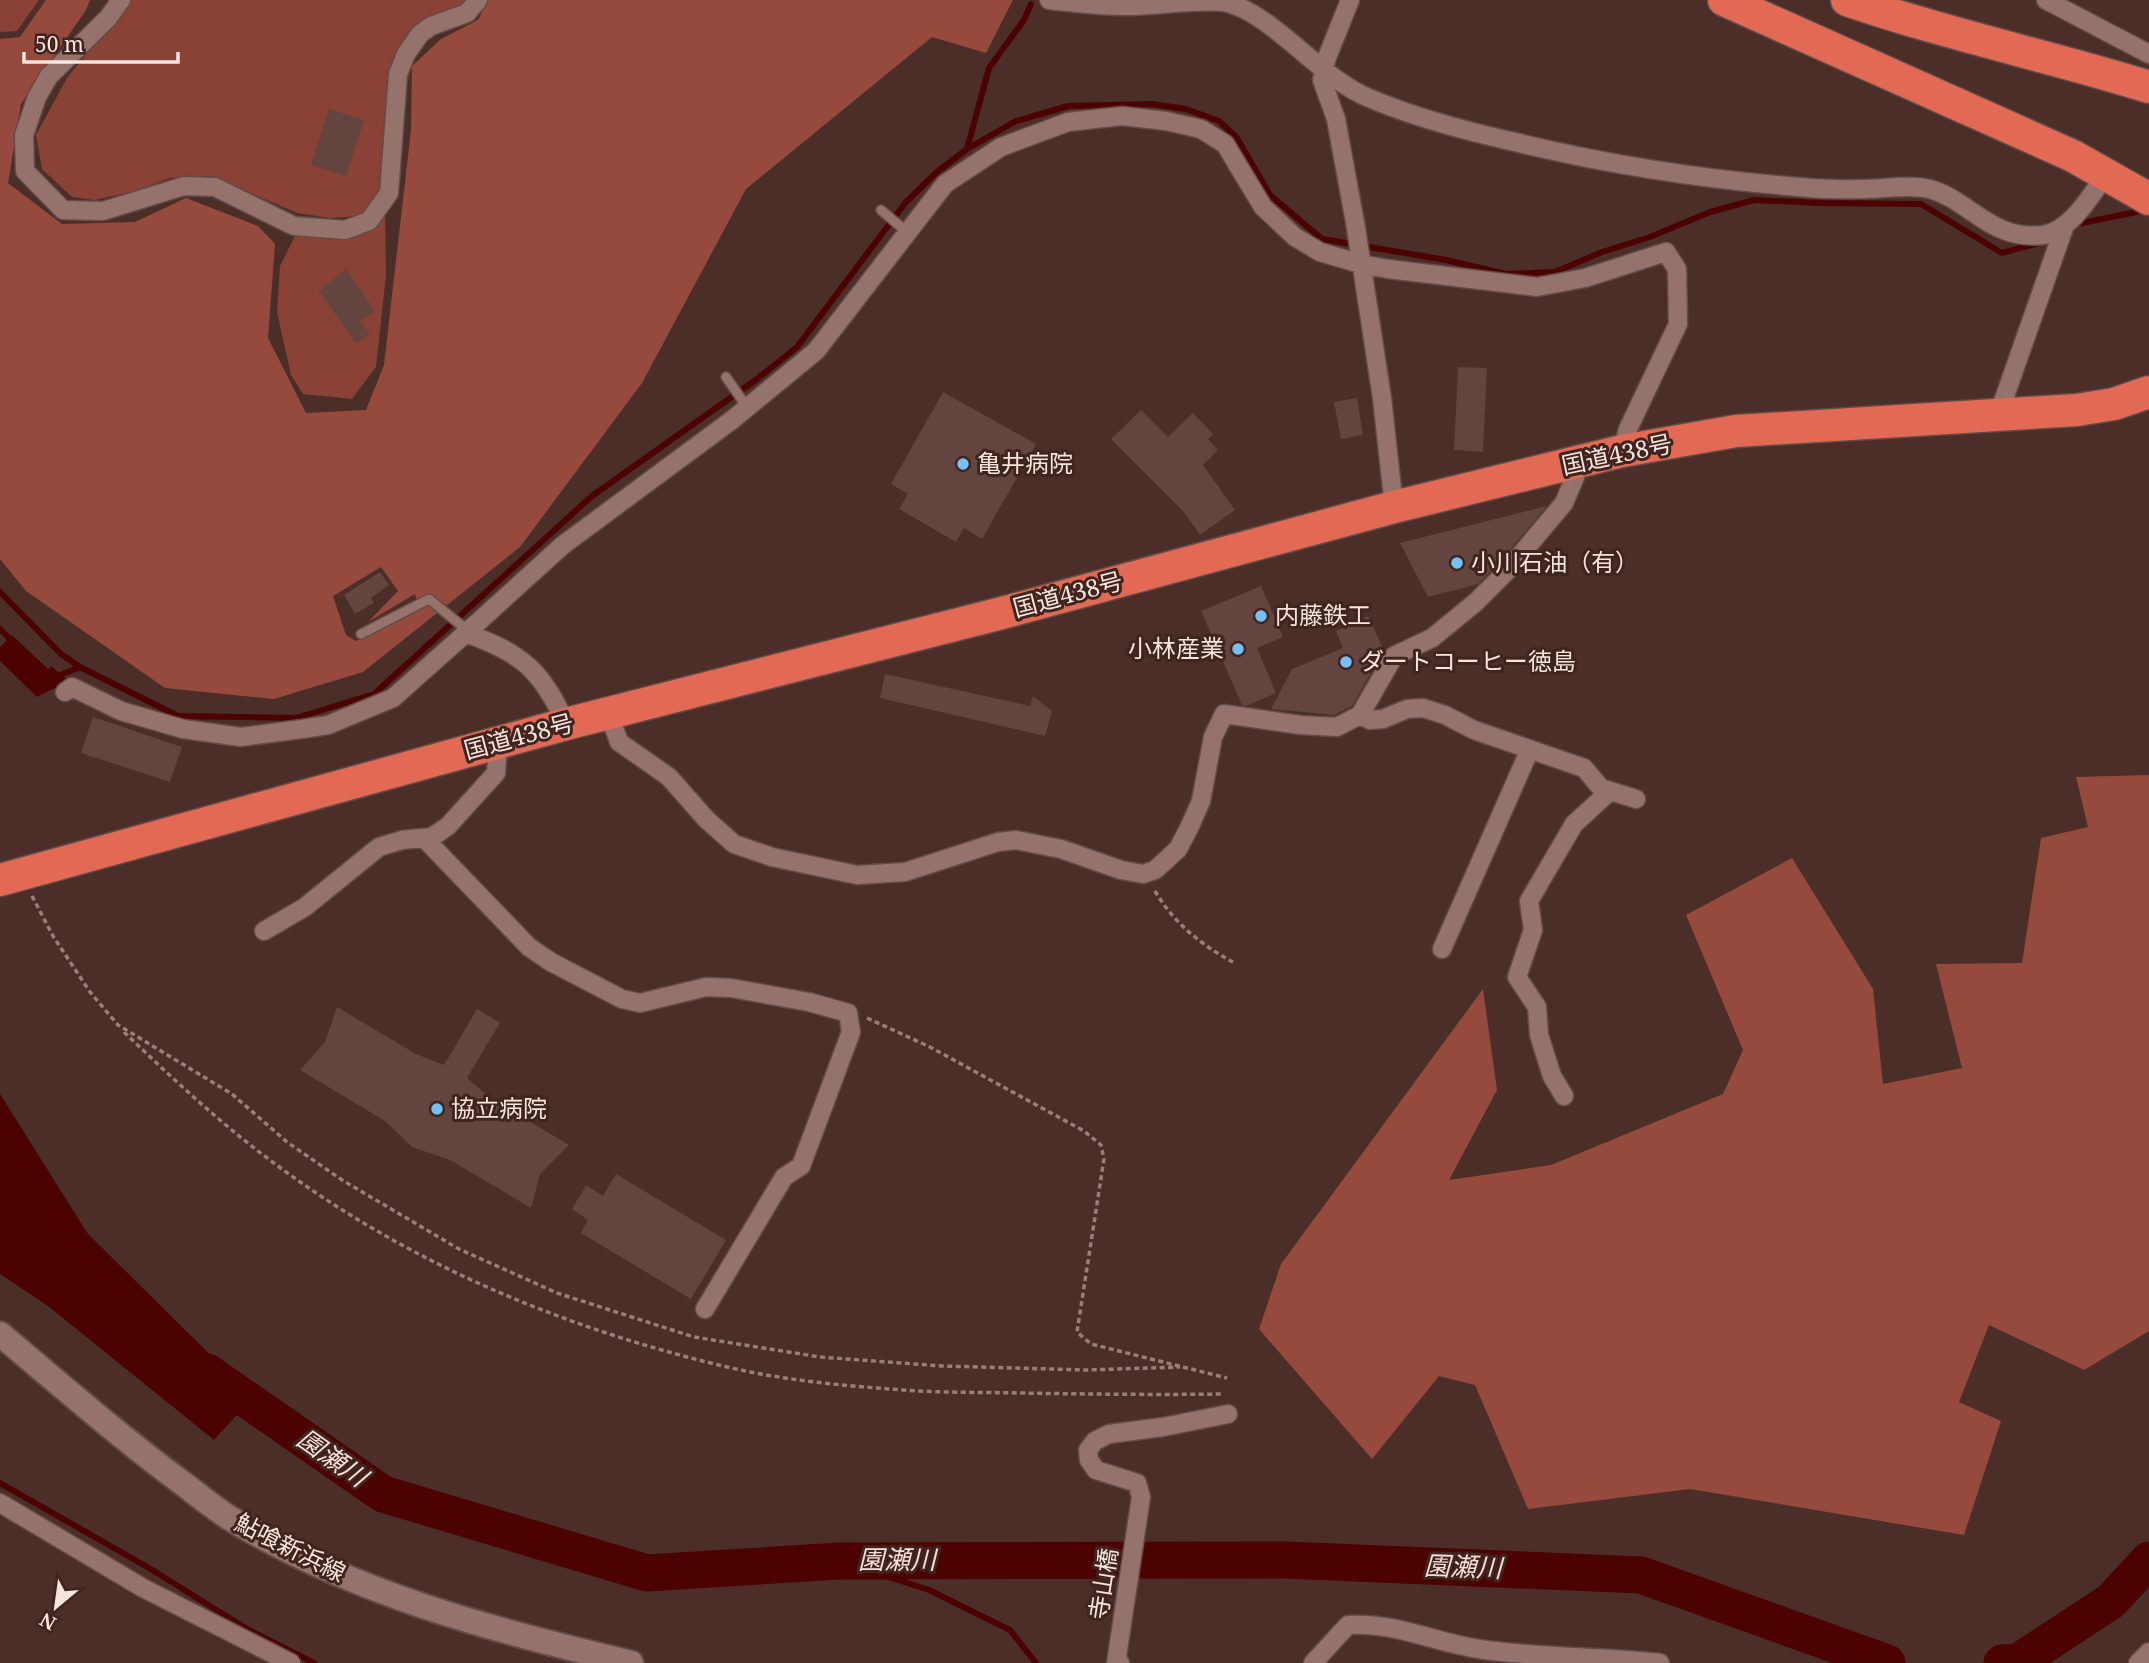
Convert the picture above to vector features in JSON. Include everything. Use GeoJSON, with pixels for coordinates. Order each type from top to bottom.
{"type":"FeatureCollection","features":[{"type":"Feature","properties":{"kind":"highway"},"geometry":{"type":"LineString","coordinates":[[1724,0],[2073,156],[2143,196]]}},
{"type":"Feature","properties":{"kind":"highway"},"geometry":{"type":"LineString","coordinates":[[1847,0],[1909,21],[2149,87]]}},
{"type":"Feature","properties":{"kind":"highway","name":"国道438号"},"geometry":{"type":"LineString","coordinates":[[12,877],[566,724],[1002,613],[1394,507],[1622,451],[1736,431],[2077,410],[2115,404],[2149,392]]}},
{"type":"Feature","properties":{"kind":"main road","name":"鮎喰新浜線"},"geometry":{"type":"LineString","coordinates":[[0,1334],[145,1456],[227,1516],[307,1560],[397,1599],[528,1638],[631,1663]]}},
{"type":"Feature","properties":{"kind":"street"},"geometry":{"type":"LineString","coordinates":[[121,0],[108,18],[49,76],[37,97],[24,135],[25,171],[63,210],[103,211],[184,186],[215,187],[294,226],[345,230],[369,221],[389,193],[398,74],[406,54],[420,34],[431,26],[467,13],[478,0]]}},
{"type":"Feature","properties":{"kind":"street"},"geometry":{"type":"LineString","coordinates":[[1049,0],[1121,6],[1223,2],[1256,16],[1324,70],[1365,97],[1468,131],[1562,154],[1686,176],[1828,190],[1928,189],[1945,195],[1996,227],[2019,234],[2045,235],[2065,225],[2100,183]]}},
{"type":"Feature","properties":{"kind":"street"},"geometry":{"type":"LineString","coordinates":[[1350,0],[1322,80],[1336,119],[1356,228],[1382,398],[1394,507]]}},
{"type":"Feature","properties":{"kind":"street"},"geometry":{"type":"LineString","coordinates":[[2046,0],[2149,54]]}},
{"type":"Feature","properties":{"kind":"street"},"geometry":{"type":"LineString","coordinates":[[65,692],[72,687],[121,711],[183,729],[241,737],[328,725],[393,698],[464,629],[564,545],[747,407],[816,351],[945,184],[1001,147],[1068,122],[1122,116],[1166,121],[1201,129],[1225,144],[1263,207],[1295,237],[1320,251],[1361,264],[1537,286],[1585,278],[1666,252],[1677,269],[1678,324],[1628,429],[1622,451]]}},
{"type":"Feature","properties":{"kind":"street"},"geometry":{"type":"LineString","coordinates":[[1999,413],[2065,225]]}},
{"type":"Feature","properties":{"kind":"street"},"geometry":{"type":"LineString","coordinates":[[609,714],[619,742],[670,777],[706,819],[734,844],[772,857],[857,875],[882,875],[905,872],[998,842],[1016,840],[1061,849],[1121,870],[1143,874],[1155,870],[1178,849],[1191,826],[1200,802],[1213,737],[1224,714],[1338,727],[1360,715],[1394,656],[1432,638],[1476,602],[1506,572],[1564,503],[1575,477],[1576,463]]}},
{"type":"Feature","properties":{"kind":"street"},"geometry":{"type":"LineString","coordinates":[[464,629],[523,659],[554,698],[566,724]]}},
{"type":"Feature","properties":{"kind":"street"},"geometry":{"type":"LineString","coordinates":[[1360,715],[1370,720],[1383,719],[1408,709],[1423,708],[1445,715],[1474,730],[1584,768],[1601,788],[1636,799]]}},
{"type":"Feature","properties":{"kind":"street"},"geometry":{"type":"LineString","coordinates":[[264,931],[305,907],[379,847],[402,840],[432,837],[448,826],[496,774],[498,743]]}},
{"type":"Feature","properties":{"kind":"street"},"geometry":{"type":"LineString","coordinates":[[1442,948],[1530,749]]}},
{"type":"Feature","properties":{"kind":"street"},"geometry":{"type":"LineString","coordinates":[[1564,1096],[1552,1076],[1539,1035],[1537,1007],[1517,977],[1533,930],[1529,901],[1574,824],[1610,791]]}},
{"type":"Feature","properties":{"kind":"street"},"geometry":{"type":"LineString","coordinates":[[424,838],[529,947],[551,962],[622,999],[640,1003],[697,989],[731,988],[809,1002],[848,1013],[851,1032],[801,1166],[784,1177],[705,1309]]}},
{"type":"Feature","properties":{"kind":"street","name":"寺山橋"},"geometry":{"type":"LineString","coordinates":[[1118,1663],[1141,1497],[1136,1483],[1096,1470],[1089,1460],[1088,1450],[1095,1441],[1109,1434],[1228,1414]]}},
{"type":"Feature","properties":{"kind":"street"},"geometry":{"type":"LineString","coordinates":[[0,1503],[144,1588],[291,1663]]}},
{"type":"Feature","properties":{"kind":"street"},"geometry":{"type":"LineString","coordinates":[[1313,1663],[1348,1625],[1369,1624],[1477,1649],[1660,1663]]}},
{"type":"Feature","properties":{"kind":"street"},"geometry":{"type":"LineString","coordinates":[[2138,1663],[2149,1652]]}},
{"type":"Feature","properties":{"kind":"lane"},"geometry":{"type":"LineString","coordinates":[[881,210],[907,232]]}},
{"type":"Feature","properties":{"kind":"lane"},"geometry":{"type":"LineString","coordinates":[[726,377],[747,407]]}},
{"type":"Feature","properties":{"kind":"lane"},"geometry":{"type":"LineString","coordinates":[[360,634],[429,598],[464,629]]}},
{"type":"Feature","properties":{"kind":"path"},"geometry":{"type":"LineString","coordinates":[[1149,872],[1152,886],[1162,904],[1185,930],[1233,962]]}},
{"type":"Feature","properties":{"kind":"path"},"geometry":{"type":"LineString","coordinates":[[12,877],[90,992],[118,1025],[178,1083],[278,1166],[354,1217],[457,1275],[541,1311],[643,1345],[722,1366],[808,1380],[881,1388],[957,1392],[1232,1394]]}},
{"type":"Feature","properties":{"kind":"path"},"geometry":{"type":"LineString","coordinates":[[848,1013],[866,1018],[930,1047],[1084,1131],[1101,1145],[1104,1159],[1077,1332],[1091,1344],[1227,1378]]}},
{"type":"Feature","properties":{"kind":"path"},"geometry":{"type":"LineString","coordinates":[[118,1025],[232,1094],[286,1142],[342,1180],[459,1249],[557,1293],[694,1337],[820,1357],[942,1366],[1087,1370],[1180,1367]]}},
{"type":"Feature","properties":{"kind":"shaded area"},"geometry":{"type":"Polygon","coordinates":[[[0,0],[39,0],[17,31],[0,32],[0,0]]]}},
{"type":"Feature","properties":{"kind":"shaded area"},"geometry":{"type":"Polygon","coordinates":[[[46,0],[90,0],[86,10],[21,104],[8,183],[62,224],[135,222],[186,198],[258,226],[275,244],[268,338],[306,413],[366,410],[384,365],[411,130],[412,66],[441,39],[478,20],[488,0],[1013,0],[986,53],[932,37],[746,189],[642,383],[520,547],[363,672],[274,699],[165,688],[26,591],[0,559],[0,39],[20,37],[46,0]],[[381,567],[333,596],[346,635],[356,641],[419,608],[415,594],[368,622],[398,591],[381,567]]]}},
{"type":"Feature","properties":{"kind":"shaded area"},"geometry":{"type":"Polygon","coordinates":[[[130,0],[468,0],[452,12],[428,19],[407,34],[389,76],[383,193],[361,216],[330,218],[297,213],[211,176],[170,178],[135,191],[94,200],[72,197],[42,169],[36,135],[67,78],[130,0]]]}},
{"type":"Feature","properties":{"kind":"shaded area"},"geometry":{"type":"Polygon","coordinates":[[[385,210],[386,275],[376,367],[352,399],[303,394],[291,375],[277,312],[280,266],[296,234],[343,237],[385,210]]]}},
{"type":"Feature","properties":{"kind":"shaded area"},"geometry":{"type":"Polygon","coordinates":[[[12,635],[48,669],[51,666],[69,681],[37,697],[0,661],[0,647],[12,635]]]}},
{"type":"Feature","properties":{"kind":"shaded area"},"geometry":{"type":"Polygon","coordinates":[[[2149,775],[2149,1331],[2084,1370],[1989,1325],[1959,1402],[2001,1421],[1964,1535],[1690,1489],[1528,1509],[1475,1385],[1439,1376],[1372,1459],[1259,1329],[1281,1264],[1483,989],[1497,1090],[1449,1180],[1551,1165],[1723,1094],[1743,1050],[1686,915],[1792,858],[1873,989],[1883,1084],[1962,1068],[1936,964],[2022,963],[2041,838],[2088,827],[2076,777],[2149,775]]]}},
{"type":"Feature","properties":{"kind":"shaded area"},"geometry":{"type":"Polygon","coordinates":[[[0,1094],[88,1234],[253,1397],[214,1440],[48,1306],[0,1274],[0,1094]]]}},
{"type":"Feature","properties":{"kind":"building"},"geometry":{"type":"Polygon","coordinates":[[[329,109],[364,120],[346,176],[311,165],[329,109]]]}},
{"type":"Feature","properties":{"kind":"building"},"geometry":{"type":"Polygon","coordinates":[[[346,269],[375,311],[360,321],[370,334],[356,343],[319,291],[346,269]]]}},
{"type":"Feature","properties":{"kind":"building"},"geometry":{"type":"Polygon","coordinates":[[[1458,367],[1487,368],[1483,452],[1454,450],[1458,367]]]}},
{"type":"Feature","properties":{"kind":"building","name":"亀井病院"},"geometry":{"type":"Polygon","coordinates":[[[943,392],[1036,444],[982,539],[964,528],[956,542],[899,509],[908,494],[891,484],[943,392]]]}},
{"type":"Feature","properties":{"kind":"building"},"geometry":{"type":"Polygon","coordinates":[[[1357,398],[1363,435],[1341,439],[1334,402],[1357,398]]]}},
{"type":"Feature","properties":{"kind":"building"},"geometry":{"type":"Polygon","coordinates":[[[1141,410],[1168,437],[1193,413],[1213,434],[1208,439],[1218,450],[1203,465],[1235,510],[1200,535],[1183,511],[1111,439],[1141,410]]]}},
{"type":"Feature","properties":{"kind":"building","name":"小川石油（有）"},"geometry":{"type":"Polygon","coordinates":[[[1547,506],[1478,584],[1428,597],[1400,543],[1547,506]]]}},
{"type":"Feature","properties":{"kind":"building"},"geometry":{"type":"Polygon","coordinates":[[[380,572],[389,585],[371,598],[374,603],[355,614],[344,595],[380,572]]]}},
{"type":"Feature","properties":{"kind":"building","name":"小林産業"},"geometry":{"type":"Polygon","coordinates":[[[1261,586],[1283,637],[1257,648],[1276,693],[1246,706],[1242,705],[1201,611],[1261,586]]]}},
{"type":"Feature","properties":{"kind":"building","name":"ダートコーヒー徳島"},"geometry":{"type":"Polygon","coordinates":[[[1368,616],[1384,650],[1352,706],[1334,715],[1271,709],[1292,669],[1343,648],[1336,631],[1368,616]]]}},
{"type":"Feature","properties":{"kind":"building"},"geometry":{"type":"Polygon","coordinates":[[[885,674],[1030,706],[1033,696],[1052,711],[1045,736],[880,698],[885,674]]]}},
{"type":"Feature","properties":{"kind":"building"},"geometry":{"type":"Polygon","coordinates":[[[93,717],[182,747],[170,782],[81,753],[93,717]]]}},
{"type":"Feature","properties":{"kind":"building","name":"協立病院"},"geometry":{"type":"Polygon","coordinates":[[[337,1007],[416,1054],[444,1065],[477,1009],[500,1023],[467,1078],[489,1097],[569,1145],[540,1174],[531,1208],[450,1160],[412,1147],[385,1121],[300,1070],[325,1042],[337,1007]]]}},
{"type":"Feature","properties":{"kind":"building","name":"協立病院"},"geometry":{"type":"Polygon","coordinates":[[[616,1174],[726,1240],[691,1299],[581,1233],[588,1220],[572,1209],[586,1185],[603,1196],[616,1174]]]}},
{"type":"Feature","properties":{"kind":"waterway"},"geometry":{"type":"LineString","coordinates":[[967,149],[989,68],[1024,20],[1031,4]]}},
{"type":"Feature","properties":{"kind":"waterway"},"geometry":{"type":"LineString","coordinates":[[0,592],[61,654],[80,667],[178,716],[296,718],[374,694],[592,496],[757,379],[797,347],[906,202],[937,172],[967,149],[1016,121],[1068,106],[1152,104],[1186,109],[1219,121],[1237,138],[1270,195],[1322,239],[1446,260],[1506,274],[1555,272],[1710,212],[1754,200],[1921,204],[2002,253],[2043,242]]}},
{"type":"Feature","properties":{"kind":"waterway"},"geometry":{"type":"LineString","coordinates":[[2082,223],[2146,210]]}},
{"type":"Feature","properties":{"kind":"waterway"},"geometry":{"type":"LineString","coordinates":[[0,629],[14,643]]}},
{"type":"Feature","properties":{"kind":"waterway"},"geometry":{"type":"LineString","coordinates":[[55,677],[80,667]]}},
{"type":"Feature","properties":{"kind":"waterway","name":"園瀬川"},"geometry":{"type":"LineString","coordinates":[[207,1372],[383,1494],[647,1573],[839,1561],[1286,1560],[1641,1575],[1887,1663]]}},
{"type":"Feature","properties":{"kind":"waterway"},"geometry":{"type":"LineString","coordinates":[[0,1483],[149,1568],[247,1629],[314,1663]]}},
{"type":"Feature","properties":{"kind":"waterway","name":"園瀬川"},"geometry":{"type":"LineString","coordinates":[[2002,1663],[2018,1662],[2111,1601],[2149,1560]]}},
{"type":"Feature","properties":{"kind":"waterway"},"geometry":{"type":"LineString","coordinates":[[839,1561],[929,1590],[1010,1630],[1036,1663]]}},
{"type":"Feature","properties":{"kind":"place","name":"亀井病院"},"geometry":{"type":"Point","coordinates":[963,464]}},
{"type":"Feature","properties":{"kind":"place","name":"小川石油（有）"},"geometry":{"type":"Point","coordinates":[1457,563]}},
{"type":"Feature","properties":{"kind":"place","name":"内藤鉄工"},"geometry":{"type":"Point","coordinates":[1261,616]}},
{"type":"Feature","properties":{"kind":"place","name":"小林産業"},"geometry":{"type":"Point","coordinates":[1238,649]}},
{"type":"Feature","properties":{"kind":"place","name":"ダートコーヒー徳島"},"geometry":{"type":"Point","coordinates":[1346,662]}},
{"type":"Feature","properties":{"kind":"place","name":"協立病院"},"geometry":{"type":"Point","coordinates":[437,1109]}}]}
